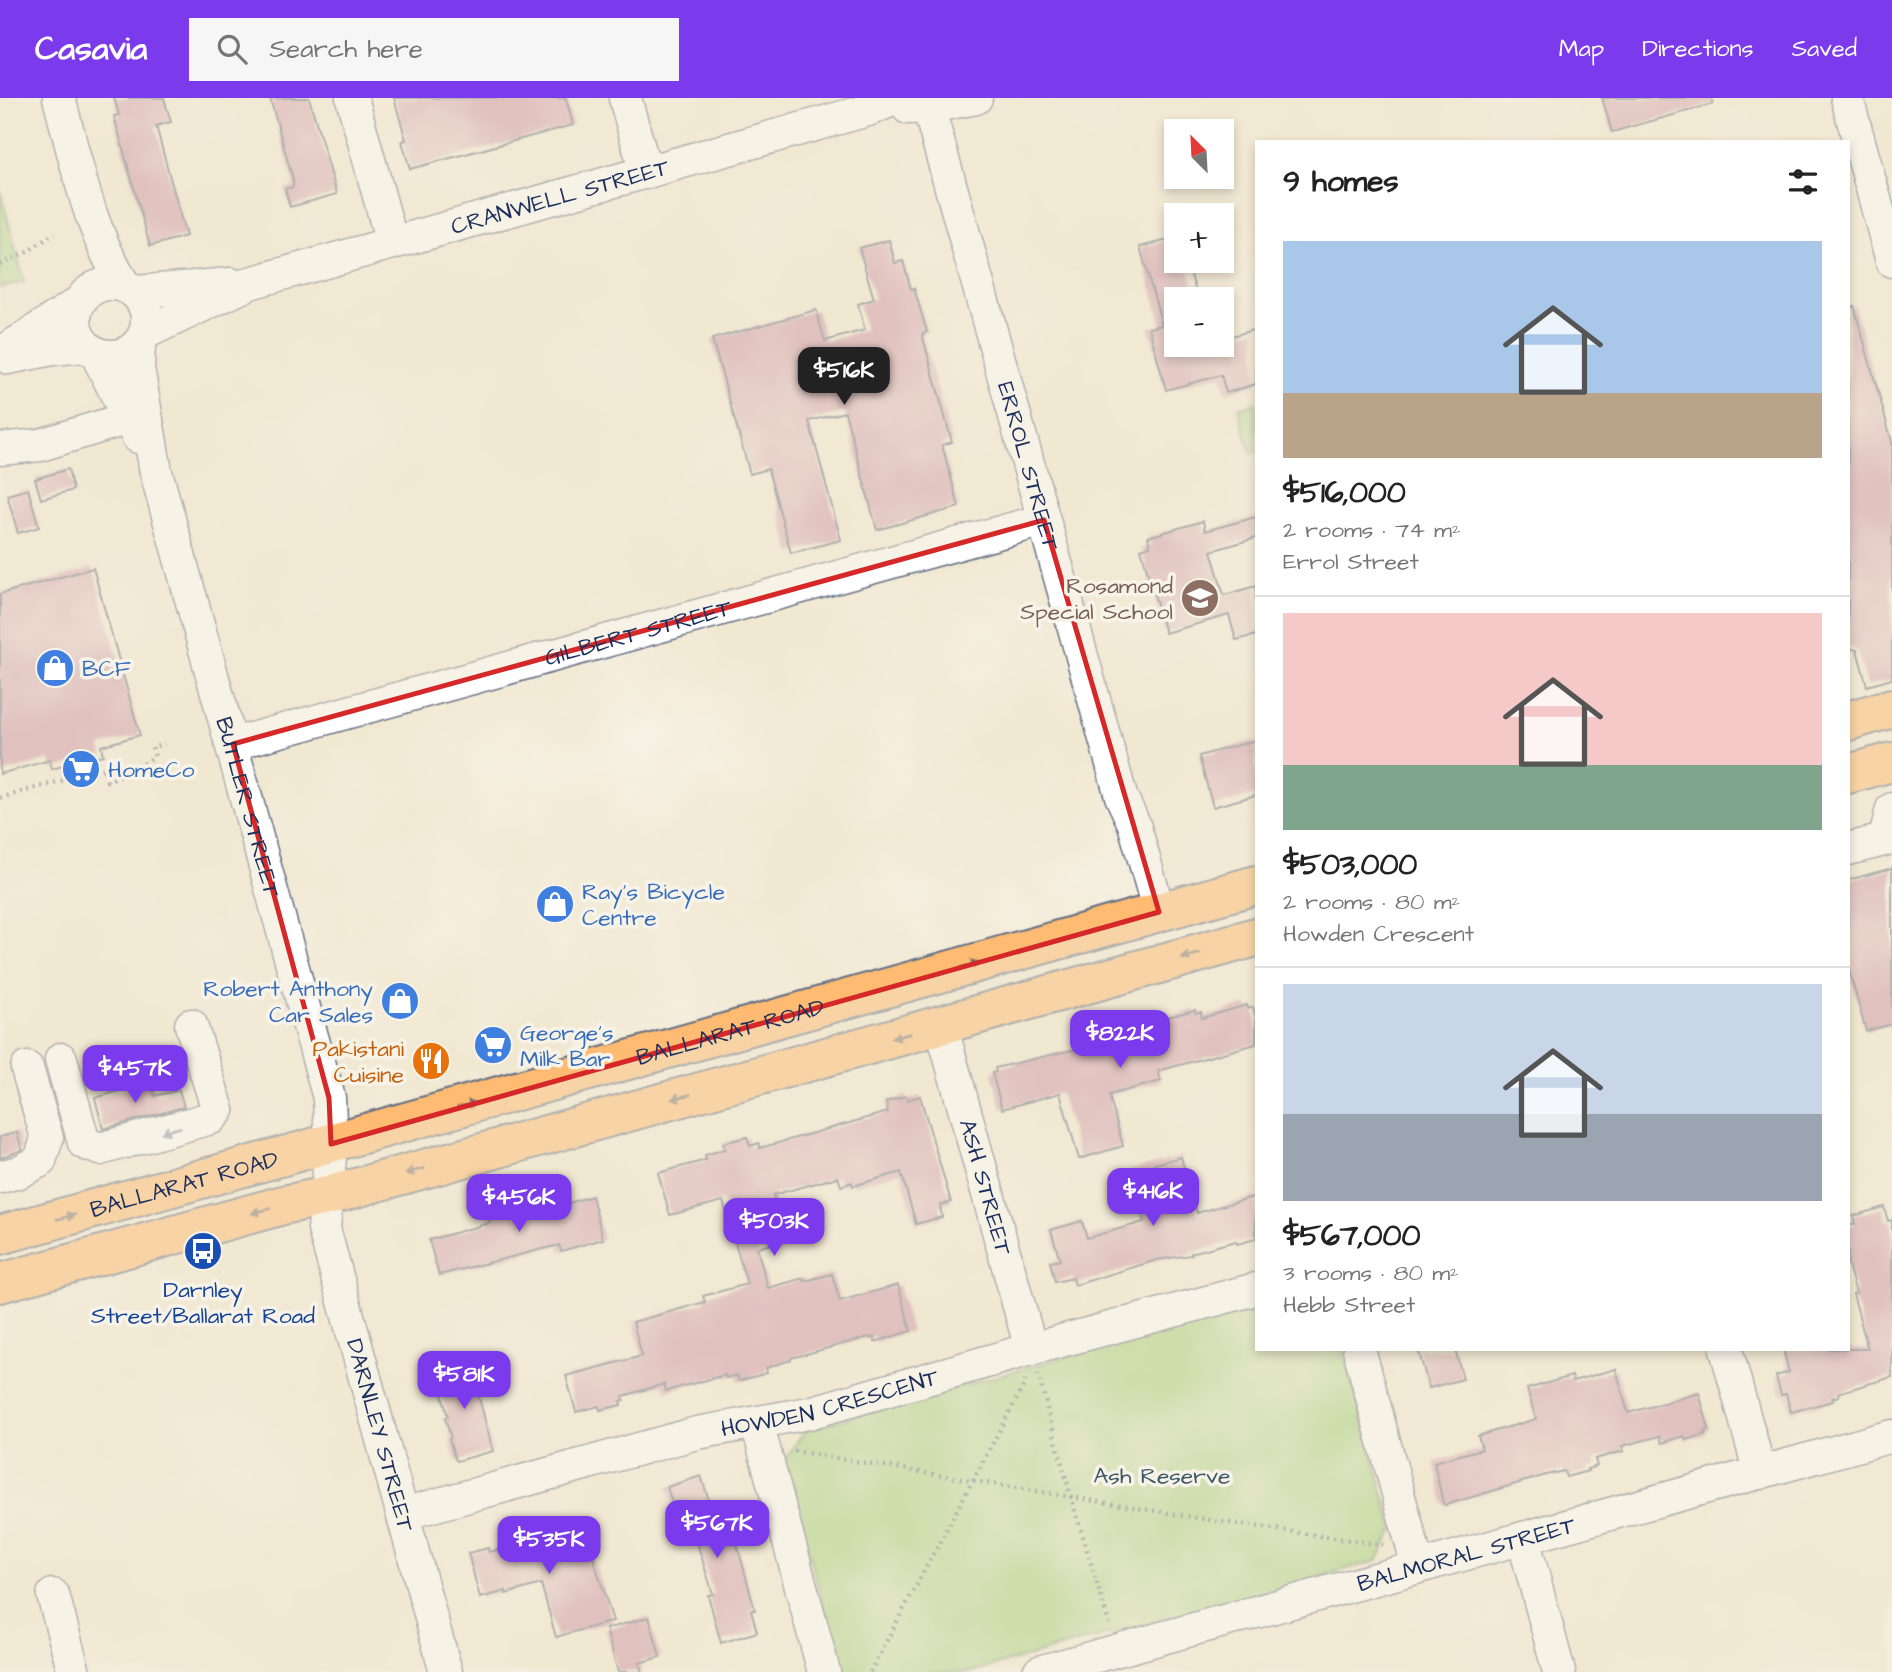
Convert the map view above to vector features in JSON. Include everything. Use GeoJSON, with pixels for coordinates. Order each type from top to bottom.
{"type":"FeatureCollection","features":[{"type":"Feature","properties":{"kind":"highway"},"geometry":{"type":"LineString","coordinates":[[1850,720],[1892,708]]}},
{"type":"Feature","properties":{"kind":"highway"},"geometry":{"type":"LineString","coordinates":[[1850,773],[1892,762]]}},
{"type":"Feature","properties":{"kind":"highway","name":"BALLARAT ROAD"},"geometry":{"type":"LineString","coordinates":[[0,1235],[1255,885]]}},
{"type":"Feature","properties":{"kind":"highway","name":"BALLARAT ROAD"},"geometry":{"type":"LineString","coordinates":[[0,1283],[284,1205],[327,1196],[1255,937]]}},
{"type":"Feature","properties":{"kind":"street"},"geometry":{"type":"LineString","coordinates":[[0,360],[52,349],[91,350],[108,356],[120,355],[142,338],[148,322],[147,310],[108,255],[84,189],[59,98]]}},
{"type":"Feature","properties":{"kind":"street"},"geometry":{"type":"LineString","coordinates":[[352,98],[392,243]]}},
{"type":"Feature","properties":{"kind":"street"},"geometry":{"type":"LineString","coordinates":[[625,98],[646,173]]}},
{"type":"Feature","properties":{"kind":"street","name":"CRANWELL STREET"},"geometry":{"type":"LineString","coordinates":[[142,338],[250,283],[868,110],[897,98]]}},
{"type":"Feature","properties":{"kind":"street"},"geometry":{"type":"LineString","coordinates":[[1847,98],[1892,261]]}},
{"type":"Feature","properties":{"kind":"street","name":"CRANWELL STREET"},"geometry":{"type":"LineString","coordinates":[[868,110],[971,99]]}},
{"type":"Feature","properties":{"kind":"street","name":"ERROL STREET"},"geometry":{"type":"LineString","coordinates":[[927,102],[1121,796],[1134,824],[1159,912]]}},
{"type":"Feature","properties":{"kind":"street"},"geometry":{"type":"LineString","coordinates":[[84,189],[89,227],[89,264],[75,324],[78,336],[91,350]]}},
{"type":"Feature","properties":{"kind":"street","name":"CRANWELL STREET"},"geometry":{"type":"LineString","coordinates":[[130,289],[250,283]]}},
{"type":"Feature","properties":{"kind":"street"},"geometry":{"type":"LineString","coordinates":[[0,354],[82,299],[93,288],[103,284],[130,289]]}},
{"type":"Feature","properties":{"kind":"street","name":"BUTLER STREET"},"geometry":{"type":"LineString","coordinates":[[137,416],[142,338]]}},
{"type":"Feature","properties":{"kind":"street","name":"BUTLER STREET"},"geometry":{"type":"LineString","coordinates":[[91,350],[137,416],[156,472],[233,744],[329,1098],[331,1143],[327,1196]]}},
{"type":"Feature","properties":{"kind":"street"},"geometry":{"type":"LineString","coordinates":[[0,449],[40,445],[137,416]]}},
{"type":"Feature","properties":{"kind":"street","name":"GILBERT STREET"},"geometry":{"type":"LineString","coordinates":[[233,744],[1044,520]]}},
{"type":"Feature","properties":{"kind":"street"},"geometry":{"type":"LineString","coordinates":[[1850,849],[1889,839],[1892,809]]}},
{"type":"Feature","properties":{"kind":"street"},"geometry":{"type":"LineString","coordinates":[[61,1059],[84,1143],[100,1149],[211,1118],[218,1110],[191,1025]]}},
{"type":"Feature","properties":{"kind":"street","name":"ASH STREET"},"geometry":{"type":"LineString","coordinates":[[941,1025],[1031,1349]]}},
{"type":"Feature","properties":{"kind":"street"},"geometry":{"type":"LineString","coordinates":[[14,1172],[40,1161],[47,1138],[18,1071]]}},
{"type":"Feature","properties":{"kind":"street","name":"DARNLEY STREET"},"geometry":{"type":"LineString","coordinates":[[327,1196],[324,1228],[446,1672]]}},
{"type":"Feature","properties":{"kind":"street","name":"HOWDEN CRESCENT"},"geometry":{"type":"LineString","coordinates":[[403,1514],[697,1433],[809,1413],[1031,1349],[1255,1289]]}},
{"type":"Feature","properties":{"kind":"street"},"geometry":{"type":"LineString","coordinates":[[1360,1351],[1418,1567]]}},
{"type":"Feature","properties":{"kind":"street"},"geometry":{"type":"LineString","coordinates":[[1727,1351],[1760,1473]]}},
{"type":"Feature","properties":{"kind":"street"},"geometry":{"type":"LineString","coordinates":[[757,1423],[824,1672]]}},
{"type":"Feature","properties":{"kind":"street","name":"BALMORAL STREET"},"geometry":{"type":"LineString","coordinates":[[1039,1672],[1892,1436]]}},
{"type":"Feature","properties":{"kind":"street"},"geometry":{"type":"LineString","coordinates":[[1523,1538],[1559,1672]]}},
{"type":"Feature","properties":{"kind":"street"},"geometry":{"type":"LineString","coordinates":[[53,1595],[74,1672]]}},
{"type":"Feature","properties":{"kind":"path"},"geometry":{"type":"LineString","coordinates":[[0,264],[27,252],[55,233]]}},
{"type":"Feature","properties":{"kind":"path"},"geometry":{"type":"LineString","coordinates":[[0,798],[104,769],[107,781],[155,756],[152,747],[164,744]]}},
{"type":"Feature","properties":{"kind":"path"},"geometry":{"type":"LineString","coordinates":[[870,1672],[1024,1385],[1031,1349]]}},
{"type":"Feature","properties":{"kind":"path"},"geometry":{"type":"LineString","coordinates":[[1031,1349],[1071,1497],[1112,1632]]}},
{"type":"Feature","properties":{"kind":"path"},"geometry":{"type":"LineString","coordinates":[[794,1451],[1377,1546],[1387,1544]]}},
{"type":"Feature","properties":{"kind":"highlighted area"},"geometry":{"type":"Polygon","coordinates":[[[1044,520],[1159,912],[331,1144],[329,1098],[233,744],[1044,520]]]}},
{"type":"Feature","properties":{"kind":"green space"},"geometry":{"type":"Polygon","coordinates":[[[0,190],[24,282],[0,288],[0,190]]]}},
{"type":"Feature","properties":{"kind":"green space"},"geometry":{"type":"Polygon","coordinates":[[[1255,403],[1255,452],[1251,453],[1238,408],[1255,403]]]}},
{"type":"Feature","properties":{"kind":"green space","name":"Ash Reserve"},"geometry":{"type":"Polygon","coordinates":[[[1255,1303],[1255,1351],[1343,1351],[1394,1529],[1377,1561],[971,1672],[842,1672],[783,1462],[805,1430],[1255,1303]]]}},
{"type":"Feature","properties":{"kind":"building"},"geometry":{"type":"Polygon","coordinates":[[[114,98],[164,98],[171,122],[156,126],[186,236],[150,246],[114,116],[119,115],[114,98]]]}},
{"type":"Feature","properties":{"kind":"building"},"geometry":{"type":"Polygon","coordinates":[[[270,98],[309,98],[337,194],[290,207],[285,189],[293,187],[293,180],[270,98]]]}},
{"type":"Feature","properties":{"kind":"building"},"geometry":{"type":"Polygon","coordinates":[[[394,98],[566,98],[573,125],[410,169],[402,141],[406,140],[394,98]]]}},
{"type":"Feature","properties":{"kind":"building"},"geometry":{"type":"Polygon","coordinates":[[[1602,98],[1712,98],[1713,104],[1612,132],[1602,98]]]}},
{"type":"Feature","properties":{"kind":"building"},"geometry":{"type":"Polygon","coordinates":[[[889,240],[895,263],[903,261],[927,332],[922,334],[952,442],[942,445],[959,507],[877,530],[845,412],[809,421],[841,540],[791,553],[768,469],[750,474],[712,339],[816,310],[825,341],[865,330],[858,304],[874,299],[859,248],[889,240]]]}},
{"type":"Feature","properties":{"kind":"building"},"geometry":{"type":"Polygon","coordinates":[[[1164,241],[1164,273],[1190,273],[1195,287],[1164,287],[1164,357],[1234,357],[1234,335],[1255,329],[1255,384],[1226,393],[1221,375],[1166,390],[1149,328],[1162,325],[1140,247],[1164,241]]]}},
{"type":"Feature","properties":{"kind":"building"},"geometry":{"type":"Polygon","coordinates":[[[1854,306],[1892,442],[1892,679],[1867,686],[1857,650],[1850,648],[1850,307],[1854,306]]]}},
{"type":"Feature","properties":{"kind":"building"},"geometry":{"type":"Polygon","coordinates":[[[68,469],[73,490],[41,499],[35,479],[68,469]]]}},
{"type":"Feature","properties":{"kind":"building"},"geometry":{"type":"Polygon","coordinates":[[[28,489],[39,527],[18,533],[7,495],[28,489]]]}},
{"type":"Feature","properties":{"kind":"building"},"geometry":{"type":"Polygon","coordinates":[[[1255,517],[1255,538],[1211,551],[1224,595],[1255,586],[1255,635],[1236,640],[1229,615],[1165,633],[1141,549],[1150,546],[1148,537],[1203,521],[1205,531],[1255,517]]]}},
{"type":"Feature","properties":{"kind":"building"},"geometry":{"type":"Polygon","coordinates":[[[93,568],[140,735],[101,746],[103,755],[52,769],[50,760],[0,774],[0,594],[93,568]]]}},
{"type":"Feature","properties":{"kind":"building"},"geometry":{"type":"Polygon","coordinates":[[[1255,740],[1255,795],[1213,807],[1199,756],[1255,740]]]}},
{"type":"Feature","properties":{"kind":"building"},"geometry":{"type":"Polygon","coordinates":[[[1892,868],[1892,1024],[1866,1031],[1850,974],[1850,879],[1892,868]]]}},
{"type":"Feature","properties":{"kind":"building"},"geometry":{"type":"Polygon","coordinates":[[[1247,1005],[1248,1009],[1253,1007],[1255,1044],[1158,1071],[1161,1081],[1109,1095],[1123,1146],[1079,1159],[1060,1093],[1002,1109],[992,1073],[996,1072],[995,1068],[1106,1042],[1106,1039],[1160,1024],[1159,1019],[1195,1010],[1196,1013],[1201,1012],[1202,1018],[1247,1005]]]}},
{"type":"Feature","properties":{"kind":"building"},"geometry":{"type":"Polygon","coordinates":[[[151,1082],[155,1096],[179,1090],[184,1107],[103,1129],[95,1098],[151,1082]]]}},
{"type":"Feature","properties":{"kind":"building"},"geometry":{"type":"Polygon","coordinates":[[[906,1096],[907,1100],[920,1096],[951,1202],[940,1205],[942,1217],[916,1224],[901,1172],[853,1186],[852,1182],[841,1186],[838,1177],[773,1195],[786,1240],[757,1248],[768,1288],[832,1274],[840,1301],[898,1285],[911,1331],[875,1342],[874,1337],[869,1337],[791,1358],[766,1368],[767,1373],[739,1381],[737,1375],[726,1378],[725,1375],[666,1391],[664,1384],[623,1396],[621,1405],[600,1410],[599,1406],[576,1412],[566,1376],[642,1356],[633,1322],[705,1302],[703,1296],[747,1284],[723,1201],[670,1215],[658,1173],[706,1160],[705,1155],[725,1149],[723,1143],[747,1137],[750,1146],[759,1143],[760,1148],[888,1112],[886,1102],[906,1096]]]}},
{"type":"Feature","properties":{"kind":"building"},"geometry":{"type":"Polygon","coordinates":[[[17,1132],[22,1150],[0,1158],[0,1137],[17,1132]]]}},
{"type":"Feature","properties":{"kind":"building"},"geometry":{"type":"Polygon","coordinates":[[[1181,1157],[1197,1213],[1255,1196],[1255,1239],[1237,1244],[1236,1241],[1191,1255],[1157,1260],[1075,1285],[1073,1278],[1055,1282],[1050,1262],[1060,1260],[1051,1230],[1082,1221],[1087,1238],[1144,1222],[1129,1171],[1181,1157]]]}},
{"type":"Feature","properties":{"kind":"building"},"geometry":{"type":"Polygon","coordinates":[[[567,1195],[569,1203],[592,1196],[603,1239],[561,1251],[559,1245],[439,1275],[429,1240],[490,1223],[487,1214],[567,1195]]]}},
{"type":"Feature","properties":{"kind":"building"},"geometry":{"type":"Polygon","coordinates":[[[1884,1207],[1888,1221],[1892,1220],[1892,1377],[1838,1393],[1839,1396],[1832,1398],[1833,1401],[1791,1412],[1786,1394],[1781,1395],[1776,1376],[1789,1372],[1784,1351],[1868,1349],[1850,1272],[1850,1225],[1855,1224],[1853,1216],[1884,1207]]]}},
{"type":"Feature","properties":{"kind":"building"},"geometry":{"type":"Polygon","coordinates":[[[1419,1351],[1456,1351],[1463,1379],[1429,1388],[1419,1351]]]}},
{"type":"Feature","properties":{"kind":"building"},"geometry":{"type":"Polygon","coordinates":[[[469,1359],[493,1451],[457,1461],[449,1439],[451,1438],[445,1418],[448,1417],[435,1369],[469,1359]]]}},
{"type":"Feature","properties":{"kind":"building"},"geometry":{"type":"Polygon","coordinates":[[[1616,1369],[1628,1413],[1699,1393],[1709,1429],[1705,1431],[1706,1434],[1686,1440],[1684,1436],[1662,1443],[1660,1436],[1622,1446],[1624,1451],[1595,1459],[1597,1466],[1587,1469],[1588,1471],[1566,1477],[1564,1471],[1445,1505],[1443,1503],[1434,1462],[1482,1449],[1478,1436],[1536,1419],[1527,1389],[1572,1376],[1573,1381],[1616,1369]]]}},
{"type":"Feature","properties":{"kind":"building"},"geometry":{"type":"Polygon","coordinates":[[[701,1476],[718,1528],[729,1524],[732,1526],[755,1610],[751,1610],[757,1632],[721,1643],[708,1595],[713,1594],[690,1521],[679,1525],[667,1487],[701,1476]]]}},
{"type":"Feature","properties":{"kind":"building"},"geometry":{"type":"Polygon","coordinates":[[[581,1519],[613,1621],[556,1637],[541,1584],[480,1598],[468,1553],[488,1548],[489,1552],[545,1537],[544,1534],[548,1533],[546,1528],[581,1519]]]}},
{"type":"Feature","properties":{"kind":"building"},"geometry":{"type":"Polygon","coordinates":[[[649,1617],[660,1657],[639,1663],[642,1672],[618,1672],[606,1629],[649,1617]]]}},
{"type":"Feature","properties":{"kind":"place","name":"Rosamond Special School"},"geometry":{"type":"Point","coordinates":[1200,598]}},
{"type":"Feature","properties":{"kind":"place","name":"BCF"},"geometry":{"type":"Point","coordinates":[55,668]}},
{"type":"Feature","properties":{"kind":"place","name":"HomeCo"},"geometry":{"type":"Point","coordinates":[81,769]}},
{"type":"Feature","properties":{"kind":"place","name":"Ray's Bicycle Centre"},"geometry":{"type":"Point","coordinates":[555,904]}},
{"type":"Feature","properties":{"kind":"place","name":"Robert Anthony Car Sales"},"geometry":{"type":"Point","coordinates":[400,1001]}},
{"type":"Feature","properties":{"kind":"place","name":"George's Milk Bar"},"geometry":{"type":"Point","coordinates":[493,1045]}},
{"type":"Feature","properties":{"kind":"place","name":"Pakistani Cuisine"},"geometry":{"type":"Point","coordinates":[431,1061]}},
{"type":"Feature","properties":{"kind":"place","name":"Darnley Street/Ballarat Road"},"geometry":{"type":"Point","coordinates":[203,1251]}}]}
